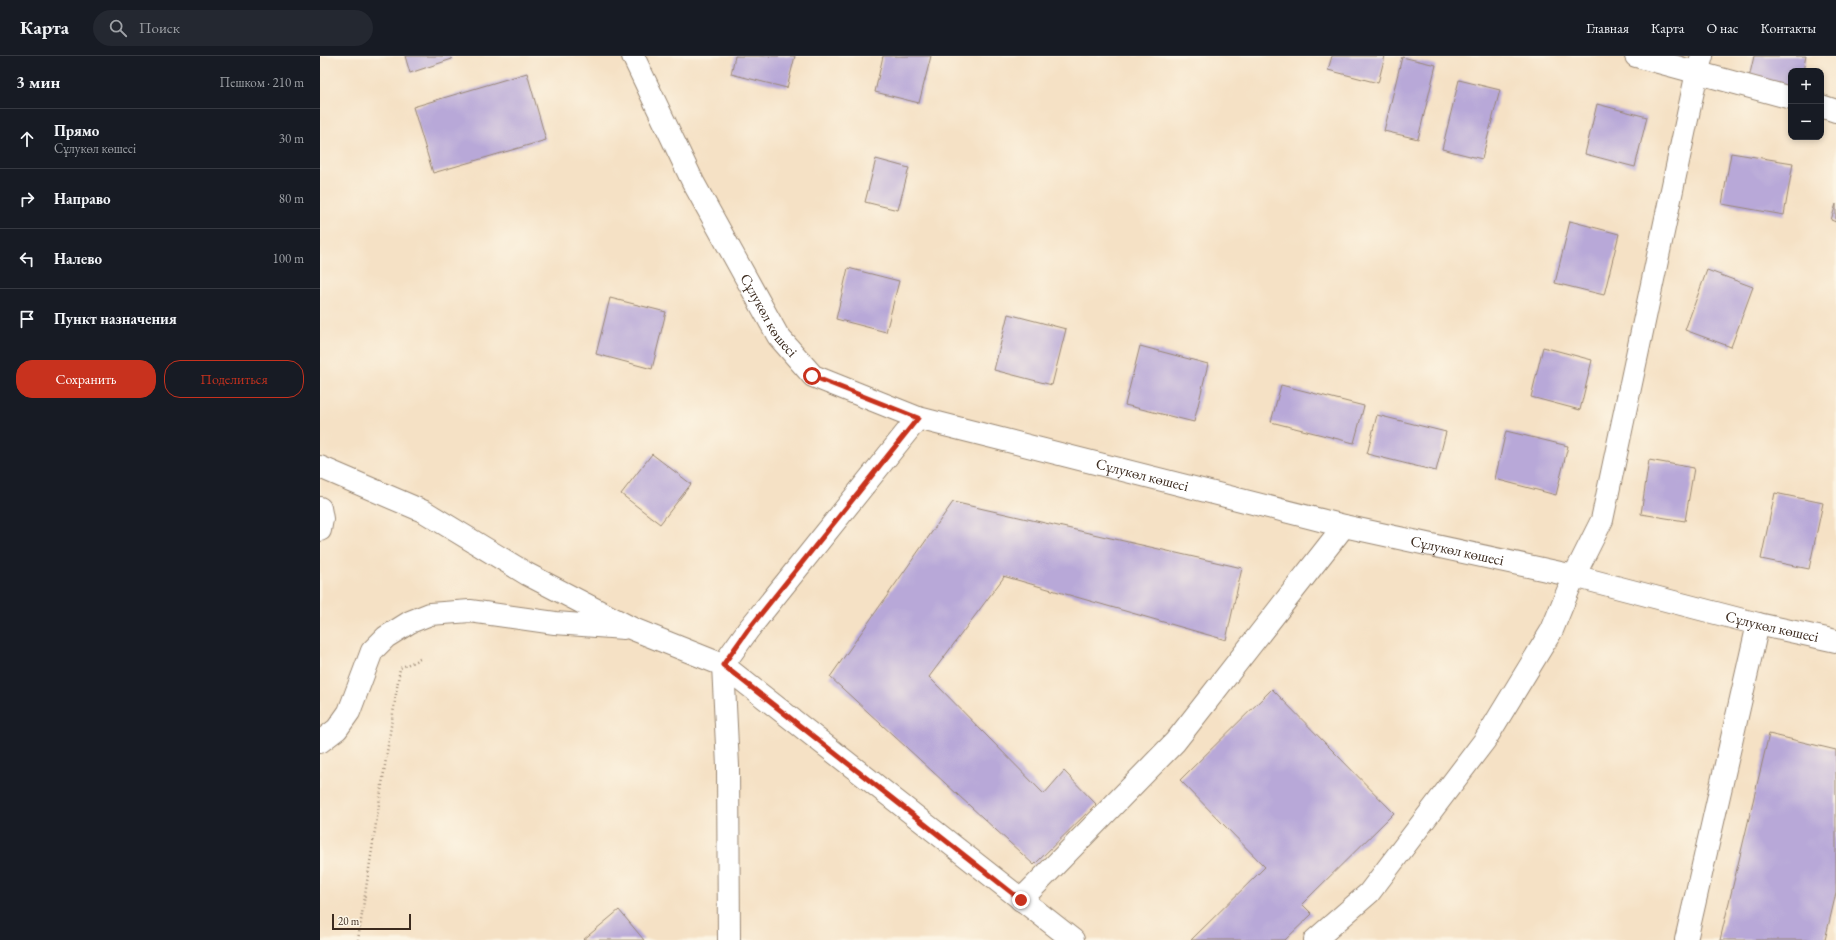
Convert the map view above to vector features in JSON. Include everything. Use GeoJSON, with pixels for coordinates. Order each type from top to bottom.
{"type":"FeatureCollection","features":[{"type":"Feature","properties":{"kind":"street","name":"Сұлукөл көшесі"},"geometry":{"type":"LineString","coordinates":[[633,56],[693,182],[778,336],[812,376],[918,418],[1344,526],[1574,576],[1758,624],[1836,641]]}},
{"type":"Feature","properties":{"kind":"street"},"geometry":{"type":"LineString","coordinates":[[1636,56],[1700,64],[1788,97]]}},
{"type":"Feature","properties":{"kind":"street"},"geometry":{"type":"LineString","coordinates":[[1316,940],[1369,893],[1485,740],[1552,630],[1574,576],[1602,520],[1700,64]]}},
{"type":"Feature","properties":{"kind":"street"},"geometry":{"type":"LineString","coordinates":[[1824,107],[1836,111]]}},
{"type":"Feature","properties":{"kind":"street"},"geometry":{"type":"LineString","coordinates":[[729,940],[728,766],[723,665],[753,624],[918,418]]}},
{"type":"Feature","properties":{"kind":"street"},"geometry":{"type":"LineString","coordinates":[[320,467],[426,512],[527,574],[633,629],[723,665],[1073,940]]}},
{"type":"Feature","properties":{"kind":"street"},"geometry":{"type":"LineString","coordinates":[[320,508],[322,519],[320,530]]}},
{"type":"Feature","properties":{"kind":"street"},"geometry":{"type":"LineString","coordinates":[[1021,900],[1176,742],[1344,526]]}},
{"type":"Feature","properties":{"kind":"street"},"geometry":{"type":"LineString","coordinates":[[320,742],[337,729],[349,712],[372,651],[392,633],[410,622],[430,614],[470,611],[555,623],[633,629]]}},
{"type":"Feature","properties":{"kind":"street"},"geometry":{"type":"LineString","coordinates":[[1686,940],[1758,624]]}},
{"type":"Feature","properties":{"kind":"path"},"geometry":{"type":"LineString","coordinates":[[358,940],[400,668],[422,658]]}},
{"type":"Feature","properties":{"kind":"building"},"geometry":{"type":"Polygon","coordinates":[[[405,56],[451,56],[452,59],[410,73],[405,56]]]}},
{"type":"Feature","properties":{"kind":"building"},"geometry":{"type":"Polygon","coordinates":[[[735,56],[795,56],[787,88],[731,74],[735,56]]]}},
{"type":"Feature","properties":{"kind":"building"},"geometry":{"type":"Polygon","coordinates":[[[883,56],[931,56],[919,103],[875,92],[883,56]]]}},
{"type":"Feature","properties":{"kind":"building"},"geometry":{"type":"Polygon","coordinates":[[[1332,56],[1385,56],[1378,83],[1328,70],[1332,56]]]}},
{"type":"Feature","properties":{"kind":"building"},"geometry":{"type":"Polygon","coordinates":[[[1754,56],[1806,56],[1804,68],[1788,68],[1788,88],[1749,78],[1754,56]]]}},
{"type":"Feature","properties":{"kind":"building"},"geometry":{"type":"Polygon","coordinates":[[[1402,57],[1436,65],[1418,139],[1384,131],[1402,57]]]}},
{"type":"Feature","properties":{"kind":"building"},"geometry":{"type":"Polygon","coordinates":[[[527,73],[546,140],[433,173],[413,107],[527,73]]]}},
{"type":"Feature","properties":{"kind":"building"},"geometry":{"type":"Polygon","coordinates":[[[1459,80],[1500,90],[1482,159],[1442,149],[1459,80]]]}},
{"type":"Feature","properties":{"kind":"building"},"geometry":{"type":"Polygon","coordinates":[[[1597,104],[1647,117],[1635,167],[1585,154],[1597,104]]]}},
{"type":"Feature","properties":{"kind":"building"},"geometry":{"type":"Polygon","coordinates":[[[1731,153],[1793,163],[1784,215],[1722,204],[1731,153]]]}},
{"type":"Feature","properties":{"kind":"building"},"geometry":{"type":"Polygon","coordinates":[[[876,159],[909,168],[898,210],[865,202],[876,159]]]}},
{"type":"Feature","properties":{"kind":"building"},"geometry":{"type":"Polygon","coordinates":[[[1836,204],[1836,222],[1831,220],[1836,204]]]}},
{"type":"Feature","properties":{"kind":"building"},"geometry":{"type":"Polygon","coordinates":[[[1570,221],[1619,234],[1604,295],[1555,283],[1570,221]]]}},
{"type":"Feature","properties":{"kind":"building"},"geometry":{"type":"Polygon","coordinates":[[[848,268],[899,281],[886,332],[836,319],[848,268]]]}},
{"type":"Feature","properties":{"kind":"building"},"geometry":{"type":"Polygon","coordinates":[[[1707,270],[1753,287],[1731,347],[1685,330],[1707,270]]]}},
{"type":"Feature","properties":{"kind":"building"},"geometry":{"type":"Polygon","coordinates":[[[610,298],[666,312],[652,369],[596,354],[610,298]]]}},
{"type":"Feature","properties":{"kind":"building"},"geometry":{"type":"Polygon","coordinates":[[[1008,314],[1066,329],[1052,385],[994,370],[1008,314]]]}},
{"type":"Feature","properties":{"kind":"building"},"geometry":{"type":"Polygon","coordinates":[[[1140,346],[1208,364],[1194,422],[1125,405],[1140,346]]]}},
{"type":"Feature","properties":{"kind":"building"},"geometry":{"type":"Polygon","coordinates":[[[1543,347],[1592,360],[1580,410],[1531,397],[1543,347]]]}},
{"type":"Feature","properties":{"kind":"building"},"geometry":{"type":"Polygon","coordinates":[[[1281,385],[1364,406],[1354,443],[1271,422],[1281,385]]]}},
{"type":"Feature","properties":{"kind":"building"},"geometry":{"type":"Polygon","coordinates":[[[1377,415],[1446,432],[1436,471],[1367,454],[1377,415]]]}},
{"type":"Feature","properties":{"kind":"building"},"geometry":{"type":"Polygon","coordinates":[[[1506,431],[1568,446],[1556,495],[1495,479],[1506,431]]]}},
{"type":"Feature","properties":{"kind":"building"},"geometry":{"type":"Polygon","coordinates":[[[652,454],[691,484],[660,524],[621,494],[652,454]]]}},
{"type":"Feature","properties":{"kind":"building"},"geometry":{"type":"Polygon","coordinates":[[[1649,460],[1694,468],[1685,521],[1641,514],[1649,460]]]}},
{"type":"Feature","properties":{"kind":"building"},"geometry":{"type":"Polygon","coordinates":[[[1775,493],[1823,503],[1809,569],[1761,559],[1775,493]]]}},
{"type":"Feature","properties":{"kind":"building"},"geometry":{"type":"Polygon","coordinates":[[[953,502],[1242,568],[1226,640],[1003,576],[1004,577],[929,677],[1044,794],[1064,771],[1096,804],[1034,865],[830,677],[953,502]]]}},
{"type":"Feature","properties":{"kind":"building"},"geometry":{"type":"Polygon","coordinates":[[[1272,689],[1394,813],[1302,904],[1312,914],[1285,940],[1191,940],[1265,867],[1180,780],[1272,689]]]}},
{"type":"Feature","properties":{"kind":"building"},"geometry":{"type":"Polygon","coordinates":[[[1769,734],[1836,750],[1836,893],[1825,940],[1720,940],[1769,734]]]}},
{"type":"Feature","properties":{"kind":"building"},"geometry":{"type":"Polygon","coordinates":[[[619,910],[644,940],[583,940],[619,910]]]}},
{"type":"Feature","properties":{"kind":"route"},"geometry":{"type":"LineString","coordinates":[[812,376],[918,418],[748,630],[723,665],[1021,900]]}}]}
